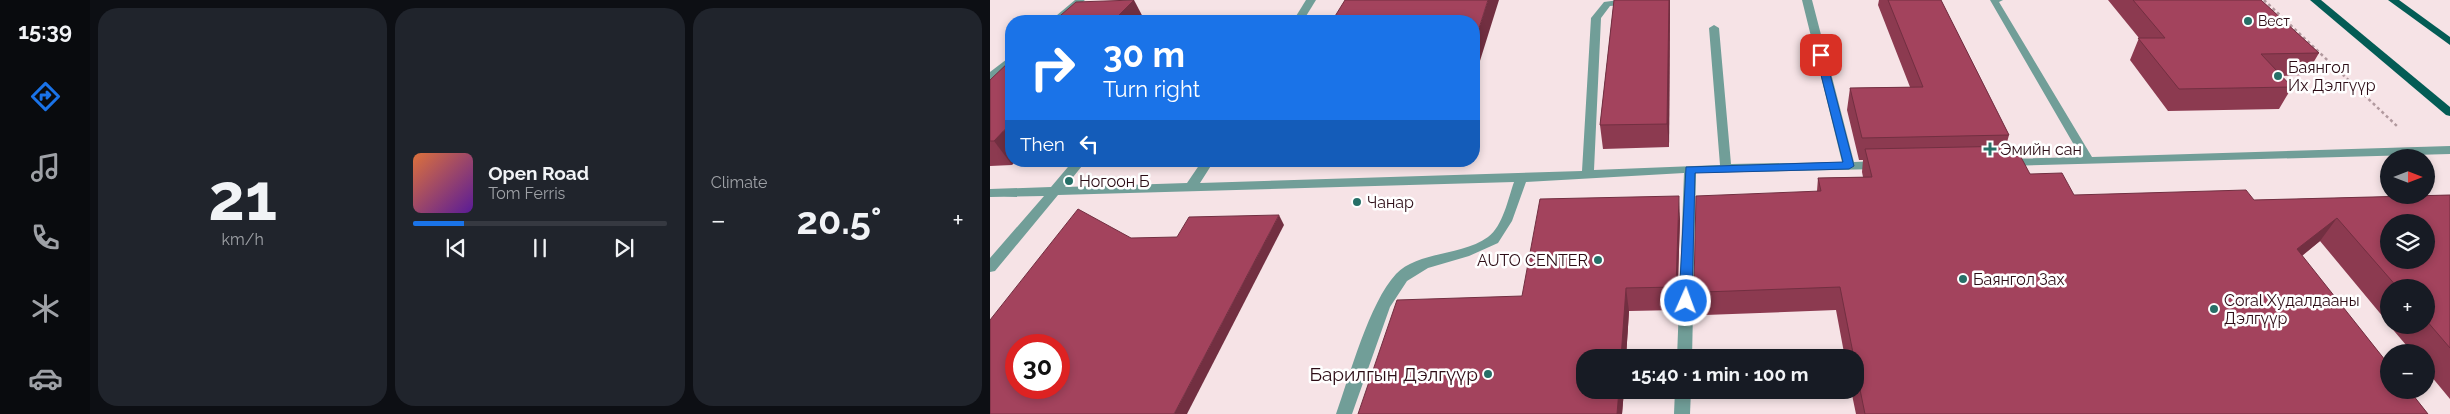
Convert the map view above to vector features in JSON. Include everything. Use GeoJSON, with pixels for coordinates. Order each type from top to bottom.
{"type":"FeatureCollection","features":[{"type":"Feature","properties":{"kind":"main road"},"geometry":{"type":"LineString","coordinates":[[2315,0],[2450,113]]}},
{"type":"Feature","properties":{"kind":"main road"},"geometry":{"type":"LineString","coordinates":[[2393,0],[2450,42]]}},
{"type":"Feature","properties":{"kind":"street"},"geometry":{"type":"LineString","coordinates":[[1062,15],[1080,0]]}},
{"type":"Feature","properties":{"kind":"street"},"geometry":{"type":"LineString","coordinates":[[1302,15],[1311,0]]}},
{"type":"Feature","properties":{"kind":"street"},"geometry":{"type":"LineString","coordinates":[[1588,173],[1596,18],[1607,4],[1644,0]]}},
{"type":"Feature","properties":{"kind":"street"},"geometry":{"type":"LineString","coordinates":[[1807,0],[1849,166]]}},
{"type":"Feature","properties":{"kind":"street"},"geometry":{"type":"LineString","coordinates":[[1998,0],[1994,2],[2089,161]]}},
{"type":"Feature","properties":{"kind":"street"},"geometry":{"type":"LineString","coordinates":[[1714,28],[1726,169]]}},
{"type":"Feature","properties":{"kind":"street"},"geometry":{"type":"LineString","coordinates":[[990,77],[1005,64]]}},
{"type":"Feature","properties":{"kind":"street"},"geometry":{"type":"LineString","coordinates":[[2435,149],[2450,150]]}},
{"type":"Feature","properties":{"kind":"street"},"geometry":{"type":"LineString","coordinates":[[1993,163],[2380,151]]}},
{"type":"Feature","properties":{"kind":"street"},"geometry":{"type":"LineString","coordinates":[[990,193],[1521,178],[1588,173],[1887,165]]}},
{"type":"Feature","properties":{"kind":"street"},"geometry":{"type":"LineString","coordinates":[[990,267],[1075,167]]}},
{"type":"Feature","properties":{"kind":"street"},"geometry":{"type":"LineString","coordinates":[[1192,187],[1204,167]]}},
{"type":"Feature","properties":{"kind":"street"},"geometry":{"type":"LineString","coordinates":[[1684,349],[1690,170]]}},
{"type":"Feature","properties":{"kind":"street"},"geometry":{"type":"LineString","coordinates":[[1344,414],[1383,305],[1402,277],[1424,264],[1464,253],[1493,240],[1506,221],[1521,178]]}},
{"type":"Feature","properties":{"kind":"street"},"geometry":{"type":"LineString","coordinates":[[1682,414],[1683,399]]}},
{"type":"Feature","properties":{"kind":"path"},"geometry":{"type":"LineString","coordinates":[[2264,0],[2422,149]]}},
{"type":"Feature","properties":{"kind":"building"},"geometry":{"type":"Polygon","coordinates":[[[1134,0],[1119,15],[1061,15],[1076,2],[1134,0]]]}},
{"type":"Feature","properties":{"kind":"building"},"geometry":{"type":"Polygon","coordinates":[[[1345,0],[1488,0],[1480,25],[1480,15],[1336,15],[1345,0]]]}},
{"type":"Feature","properties":{"kind":"building"},"geometry":{"type":"Polygon","coordinates":[[[1614,0],[1669,0],[1667,124],[1600,125],[1614,0]]]}},
{"type":"Feature","properties":{"kind":"building"},"geometry":{"type":"Polygon","coordinates":[[[1888,0],[1941,0],[2009,135],[1862,138],[1850,88],[1923,87],[1888,0]]]}},
{"type":"Feature","properties":{"kind":"building"},"geometry":{"type":"Polygon","coordinates":[[[2133,0],[2261,0],[2319,53],[2261,54],[2292,87],[2179,89],[2138,38],[2165,38],[2133,0]]]}},
{"type":"Feature","properties":{"kind":"building"},"geometry":{"type":"Polygon","coordinates":[[[1005,66],[1005,129],[994,141],[990,141],[990,80],[1005,66]]]}},
{"type":"Feature","properties":{"kind":"building"},"geometry":{"type":"Polygon","coordinates":[[[2015,146],[2030,174],[2062,173],[2074,195],[2246,190],[2254,200],[2380,197],[2380,204],[2435,204],[2435,195],[2450,195],[2450,348],[2435,330],[2435,279],[2390,279],[2381,269],[2435,269],[2435,214],[2380,214],[2380,267],[2337,218],[2297,249],[2380,354],[2380,399],[2416,399],[2428,414],[1865,414],[1862,399],[1864,399],[1864,349],[1852,349],[1840,287],[1704,292],[1704,286],[1694,286],[1696,196],[1821,191],[1818,178],[1872,177],[1865,149],[2015,146]]]}},
{"type":"Feature","properties":{"kind":"building"},"geometry":{"type":"Polygon","coordinates":[[[1679,196],[1676,287],[1626,288],[1622,349],[1576,349],[1576,399],[1618,399],[1617,414],[1358,414],[1397,300],[1522,296],[1540,199],[1679,196]]]}},
{"type":"Feature","properties":{"kind":"building"},"geometry":{"type":"Polygon","coordinates":[[[1078,209],[1131,238],[1177,237],[1189,217],[1279,215],[1174,414],[990,414],[990,320],[1078,209]]]}},
{"type":"Feature","properties":{"kind":"place","name":"Вест"},"geometry":{"type":"Point","coordinates":[2248,21]}},
{"type":"Feature","properties":{"kind":"place","name":"Баянгол Их Дэлгүүр"},"geometry":{"type":"Point","coordinates":[2278,76]}},
{"type":"Feature","properties":{"kind":"place","name":"Эмийн сан"},"geometry":{"type":"Point","coordinates":[1990,149]}},
{"type":"Feature","properties":{"kind":"place","name":"Ногоон Б"},"geometry":{"type":"Point","coordinates":[1069,181]}},
{"type":"Feature","properties":{"kind":"place","name":"Чанар"},"geometry":{"type":"Point","coordinates":[1357,202]}},
{"type":"Feature","properties":{"kind":"place","name":"AUTO CENTER"},"geometry":{"type":"Point","coordinates":[1598,260]}},
{"type":"Feature","properties":{"kind":"place","name":"Баянгол Зах"},"geometry":{"type":"Point","coordinates":[1963,279]}},
{"type":"Feature","properties":{"kind":"place","name":"Coral Худалдааны Дэлгүүр"},"geometry":{"type":"Point","coordinates":[2214,309]}},
{"type":"Feature","properties":{"kind":"place","name":"Барилгын Дэлгүүр"},"geometry":{"type":"Point","coordinates":[1488,374]}},
{"type":"Feature","properties":{"kind":"route"},"geometry":{"type":"LineString","coordinates":[[1686,301],[1690,170],[1849,166],[1821,55]]}}]}
